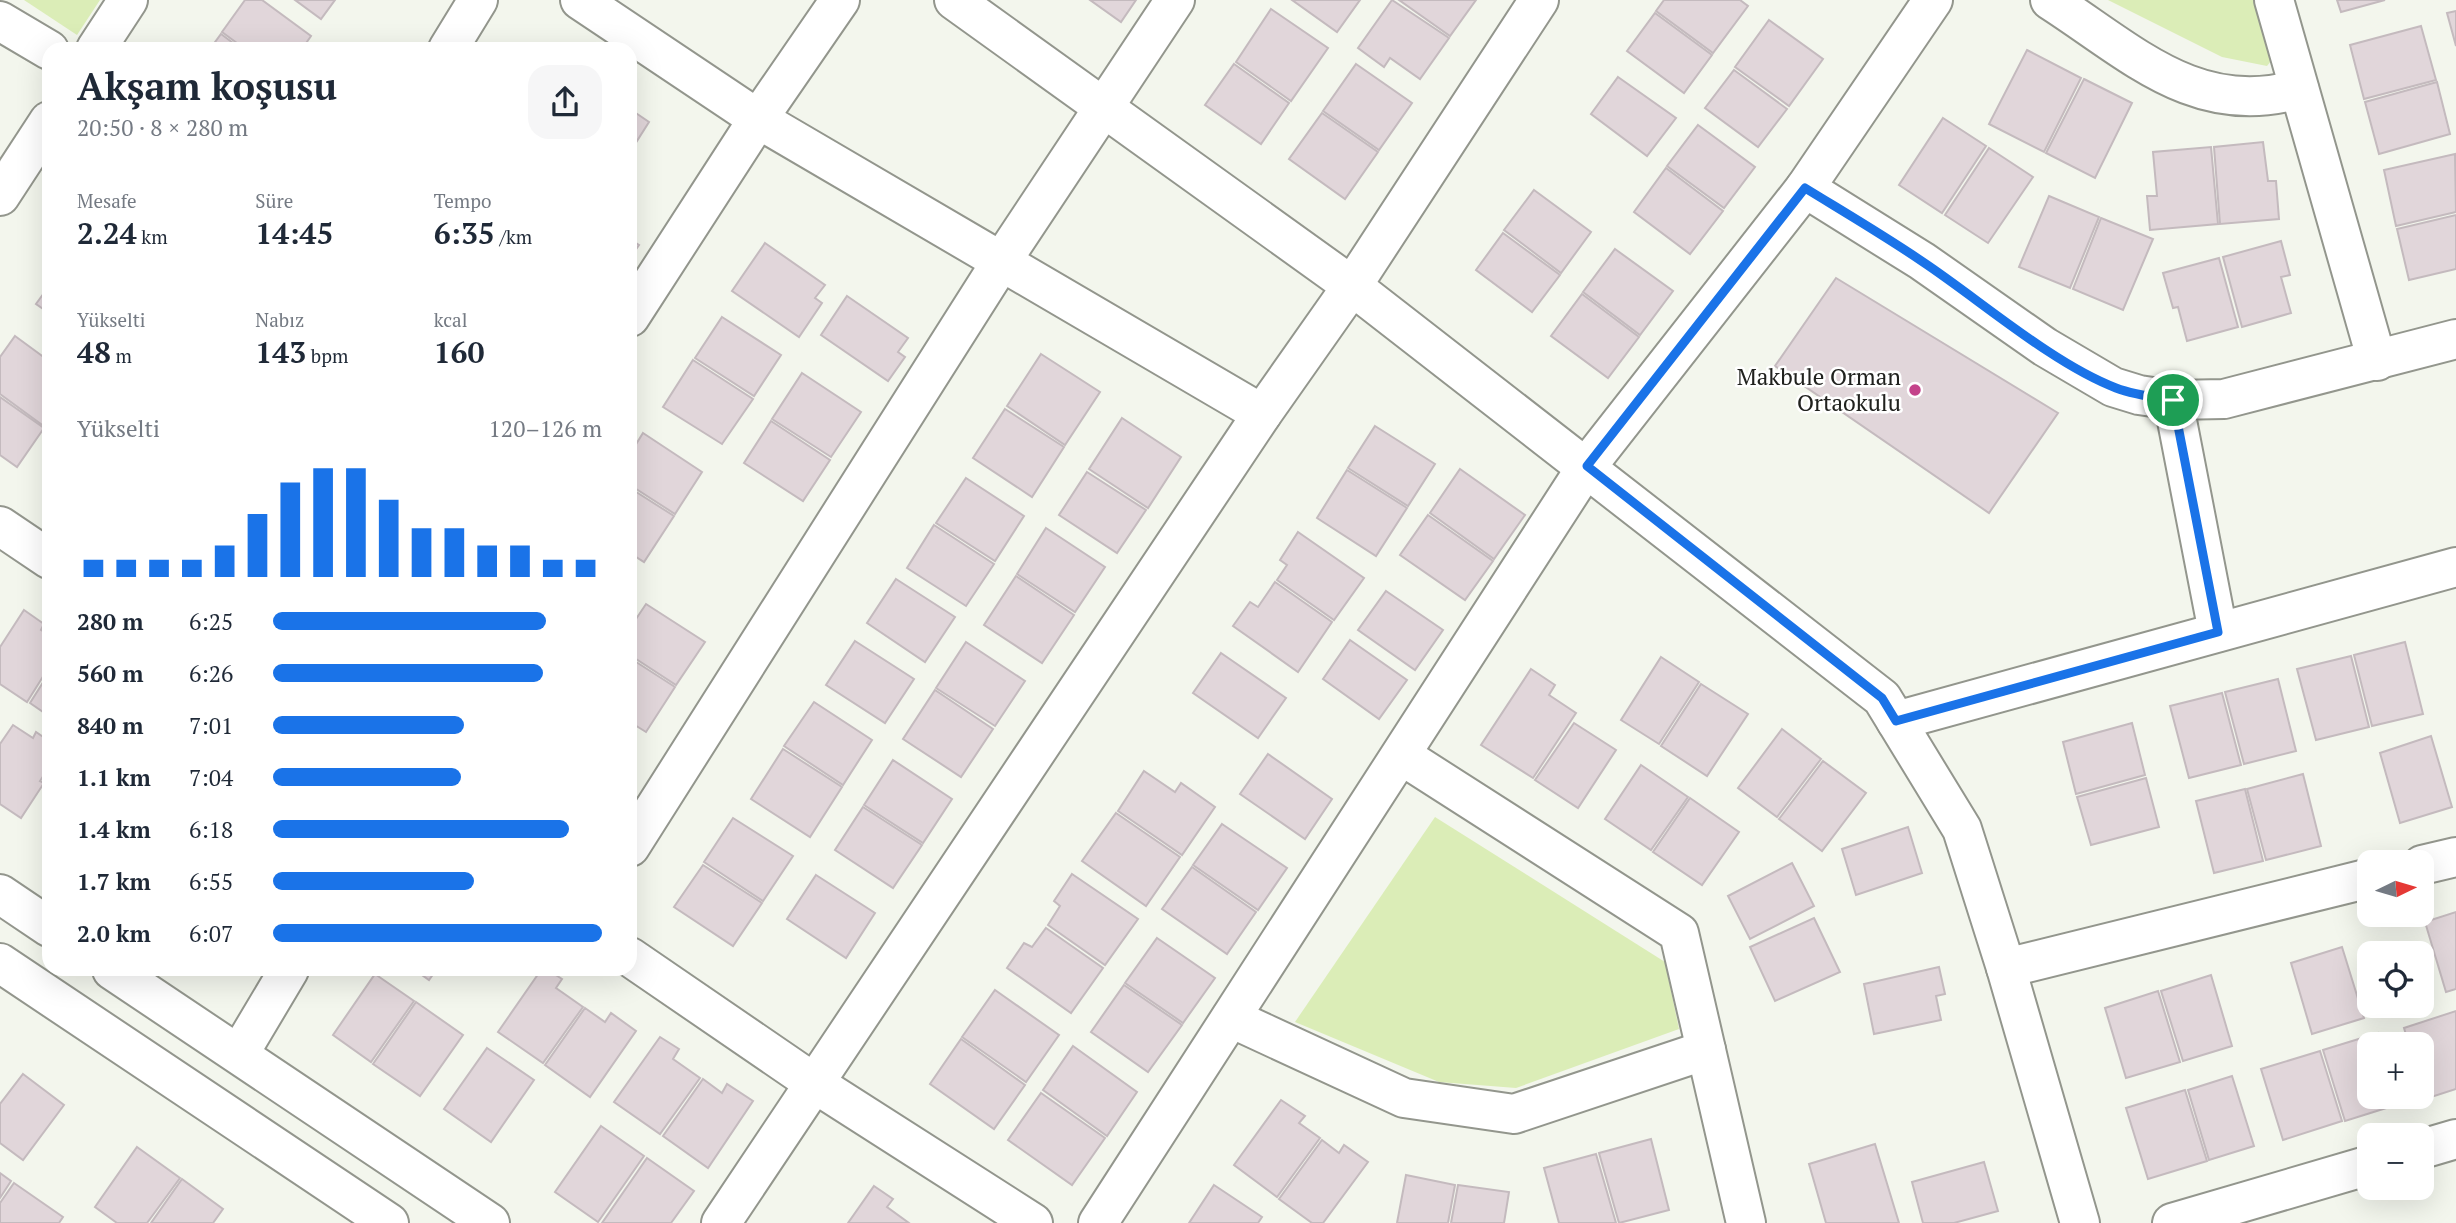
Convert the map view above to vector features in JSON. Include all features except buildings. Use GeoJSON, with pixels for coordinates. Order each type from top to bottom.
{"type":"FeatureCollection","features":[{"type":"Feature","properties":{"kind":"street"},"geometry":{"type":"LineString","coordinates":[[101,42],[128,0]]}},
{"type":"Feature","properties":{"kind":"street"},"geometry":{"type":"LineString","coordinates":[[451,42],[478,0]]}},
{"type":"Feature","properties":{"kind":"street"},"geometry":{"type":"LineString","coordinates":[[580,0],[758,119],[1262,414]]}},
{"type":"Feature","properties":{"kind":"street"},"geometry":{"type":"LineString","coordinates":[[637,306],[758,119],[840,0]]}},
{"type":"Feature","properties":{"kind":"street"},"geometry":{"type":"LineString","coordinates":[[954,0],[1352,286],[1587,466],[1882,698],[1962,829],[2006,968],[2080,1223]]}},
{"type":"Feature","properties":{"kind":"street"},"geometry":{"type":"LineString","coordinates":[[637,836],[1001,262],[1175,0]]}},
{"type":"Feature","properties":{"kind":"street"},"geometry":{"type":"LineString","coordinates":[[721,1223],[1262,414],[1352,286],[1539,0]]}},
{"type":"Feature","properties":{"kind":"street"},"geometry":{"type":"LineString","coordinates":[[1098,1223],[1587,466],[1805,188],[1933,0]]}},
{"type":"Feature","properties":{"kind":"street"},"geometry":{"type":"LineString","coordinates":[[2050,0],[2164,74],[2205,93],[2249,99],[2298,89]]}},
{"type":"Feature","properties":{"kind":"street"},"geometry":{"type":"LineString","coordinates":[[2274,0],[2377,361]]}},
{"type":"Feature","properties":{"kind":"street"},"geometry":{"type":"LineString","coordinates":[[0,21],[42,46]]}},
{"type":"Feature","properties":{"kind":"street"},"geometry":{"type":"LineString","coordinates":[[0,196],[42,132]]}},
{"type":"Feature","properties":{"kind":"street"},"geometry":{"type":"LineString","coordinates":[[1805,188],[1922,261],[2045,347],[2113,387],[2139,395],[2173,400],[2224,399],[2456,339]]}},
{"type":"Feature","properties":{"kind":"street"},"geometry":{"type":"LineString","coordinates":[[2173,400],[2218,632]]}},
{"type":"Feature","properties":{"kind":"street"},"geometry":{"type":"LineString","coordinates":[[0,526],[42,554]]}},
{"type":"Feature","properties":{"kind":"street"},"geometry":{"type":"LineString","coordinates":[[1896,721],[2456,567]]}},
{"type":"Feature","properties":{"kind":"street"},"geometry":{"type":"LineString","coordinates":[[1401,754],[1678,933],[1746,1223]]}},
{"type":"Feature","properties":{"kind":"street"},"geometry":{"type":"LineString","coordinates":[[2434,862],[2456,857]]}},
{"type":"Feature","properties":{"kind":"street"},"geometry":{"type":"LineString","coordinates":[[2006,968],[2357,881]]}},
{"type":"Feature","properties":{"kind":"street"},"geometry":{"type":"LineString","coordinates":[[0,894],[42,922]]}},
{"type":"Feature","properties":{"kind":"street"},"geometry":{"type":"LineString","coordinates":[[637,962],[814,1083],[1033,1223]]}},
{"type":"Feature","properties":{"kind":"street"},"geometry":{"type":"LineString","coordinates":[[0,963],[375,1219]]}},
{"type":"Feature","properties":{"kind":"street"},"geometry":{"type":"LineString","coordinates":[[121,976],[490,1223]]}},
{"type":"Feature","properties":{"kind":"street"},"geometry":{"type":"LineString","coordinates":[[239,1054],[285,976]]}},
{"type":"Feature","properties":{"kind":"street"},"geometry":{"type":"LineString","coordinates":[[1231,1018],[1404,1098],[1514,1114],[1706,1050]]}},
{"type":"Feature","properties":{"kind":"street"},"geometry":{"type":"LineString","coordinates":[[2434,1145],[2456,1139]]}},
{"type":"Feature","properties":{"kind":"street"},"geometry":{"type":"LineString","coordinates":[[2172,1223],[2357,1169]]}},
{"type":"Feature","properties":{"kind":"green space"},"geometry":{"type":"Polygon","coordinates":[[[24,0],[100,0],[77,35],[24,0]]]}},
{"type":"Feature","properties":{"kind":"green space"},"geometry":{"type":"Polygon","coordinates":[[[2108,0],[2265,0],[2276,55],[2267,66],[2222,57],[2108,0]]]}},
{"type":"Feature","properties":{"kind":"green space"},"geometry":{"type":"Polygon","coordinates":[[[1435,817],[1665,962],[1679,1029],[1516,1088],[1439,1082],[1295,1022],[1435,817]]]}},
{"type":"Feature","properties":{"kind":"place","name":"Makbule Orman Ortaokulu"},"geometry":{"type":"Point","coordinates":[1915,390]}},
{"type":"Feature","properties":{"kind":"route"},"geometry":{"type":"LineString","coordinates":[[1805,188],[1922,261],[2045,347],[2088,373],[2113,387],[2139,395],[2173,400],[2218,632],[1896,721],[1882,698],[1587,466],[1805,188]]}}]}
